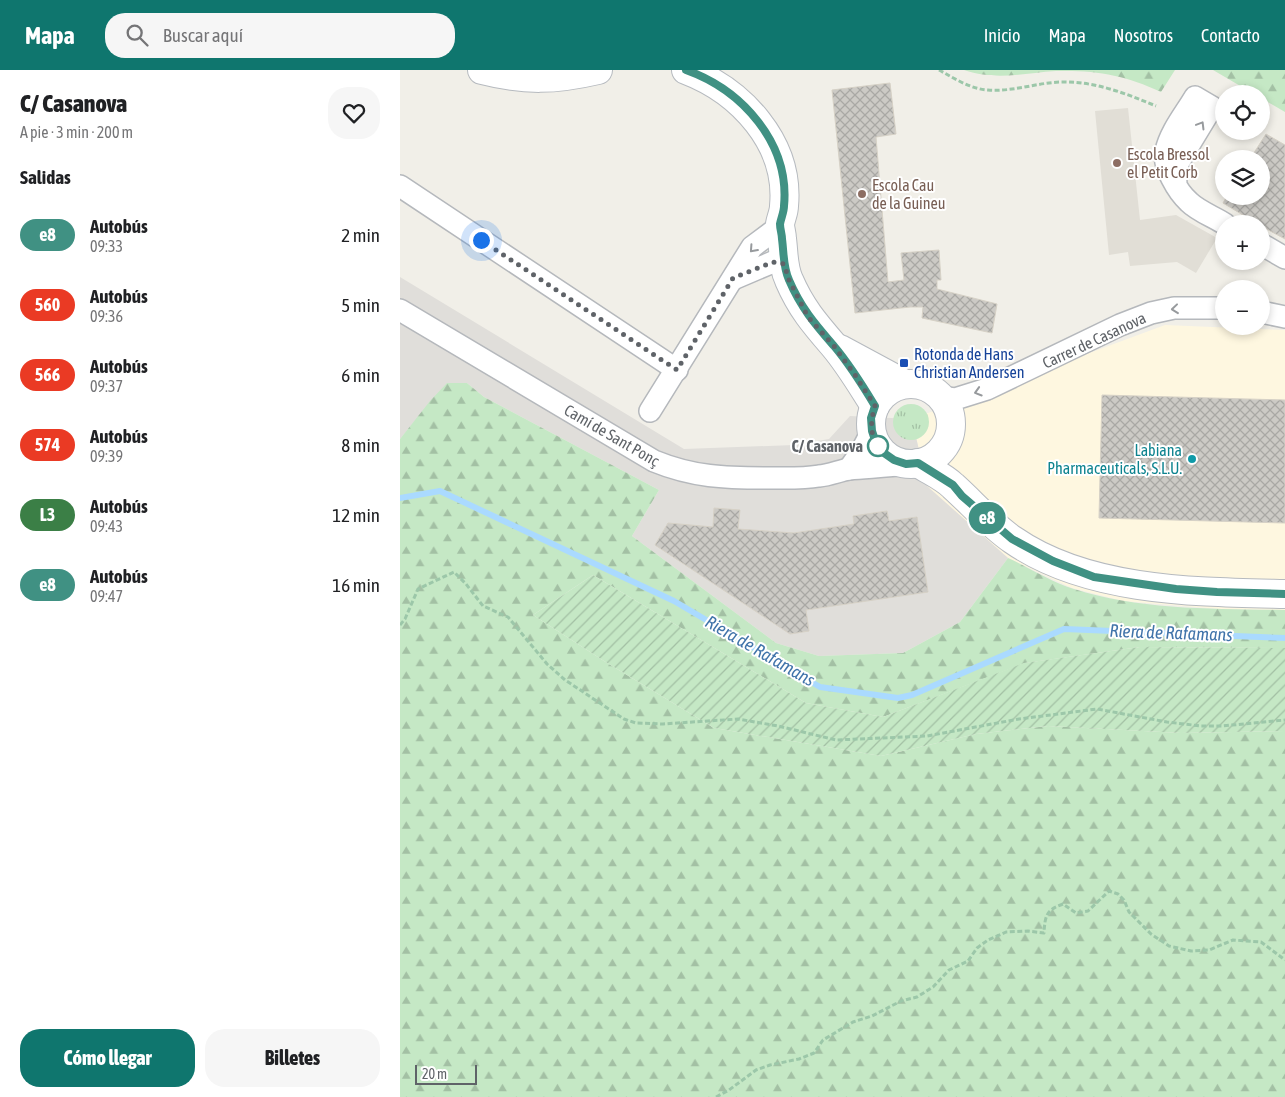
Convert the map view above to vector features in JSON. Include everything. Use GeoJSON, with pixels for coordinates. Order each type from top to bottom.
{"type":"FeatureCollection","features":[{"type":"Feature","properties":{"kind":"street"},"geometry":{"type":"LineString","coordinates":[[482,70],[520,78],[558,78],[598,70]]}},
{"type":"Feature","properties":{"kind":"street"},"geometry":{"type":"LineString","coordinates":[[686,70],[708,79],[731,94],[745,106],[763,128],[778,158],[782,177],[784,205],[780,226],[784,264],[789,280],[808,317],[834,346],[855,375],[873,418],[876,443],[884,453],[894,460],[912,464],[953,485],[962,496],[1012,539],[1035,553],[1070,569],[1086,574],[1176,589],[1285,594]]}},
{"type":"Feature","properties":{"kind":"street"},"geometry":{"type":"LineString","coordinates":[[1176,184],[1189,202],[1215,218]]}},
{"type":"Feature","properties":{"kind":"street"},"geometry":{"type":"LineString","coordinates":[[400,186],[677,370]]}},
{"type":"Feature","properties":{"kind":"street"},"geometry":{"type":"LineString","coordinates":[[650,411],[752,248],[780,226]]}},
{"type":"Feature","properties":{"kind":"street"},"geometry":{"type":"LineString","coordinates":[[1270,249],[1285,258]]}},
{"type":"Feature","properties":{"kind":"street"},"geometry":{"type":"LineString","coordinates":[[733,278],[773,262],[784,264]]}},
{"type":"Feature","properties":{"kind":"street","name":"Carrer de Casanova"},"geometry":{"type":"LineString","coordinates":[[940,397],[955,399],[987,389],[1120,325],[1150,313],[1174,308],[1215,308]]}},
{"type":"Feature","properties":{"kind":"street","name":"Camí de Sant Ponç"},"geometry":{"type":"LineString","coordinates":[[400,310],[648,458],[674,469],[695,474],[735,478],[795,478],[820,476],[849,470]]}},
{"type":"Feature","properties":{"kind":"street"},"geometry":{"type":"LineString","coordinates":[[1270,314],[1285,317]]}},
{"type":"Feature","properties":{"kind":"street"},"geometry":{"type":"LineString","coordinates":[[834,346],[905,384]]}},
{"type":"Feature","properties":{"kind":"street"},"geometry":{"type":"LineString","coordinates":[[905,384],[918,384],[930,388],[948,407],[951,419],[947,442],[940,453],[930,461],[849,470],[861,452],[883,395],[893,388],[905,384]]}},
{"type":"Feature","properties":{"kind":"street"},"geometry":{"type":"LineString","coordinates":[[947,442],[953,485]]}},
{"type":"Feature","properties":{"kind":"path"},"geometry":{"type":"LineString","coordinates":[[938,70],[962,83],[987,90],[1014,89],[1060,82],[1095,85],[1133,96],[1156,106]]}},
{"type":"Feature","properties":{"kind":"path"},"geometry":{"type":"LineString","coordinates":[[400,625],[418,589],[454,572],[483,606],[508,616],[547,664],[565,680],[624,719],[636,723],[662,724],[738,720],[778,726],[836,740],[927,736],[1019,719],[1097,709],[1167,722],[1201,726],[1285,720]]}},
{"type":"Feature","properties":{"kind":"path"},"geometry":{"type":"LineString","coordinates":[[716,1097],[756,1070],[799,1059],[814,1053],[823,1040],[853,1022],[872,1016],[901,1001],[917,997],[933,986],[949,970],[968,960],[977,948],[988,940],[1006,932],[1028,931],[1044,933],[1045,917],[1054,907],[1063,904],[1076,913],[1088,911],[1109,892],[1118,894],[1124,900],[1129,912],[1151,934],[1169,946],[1191,951],[1209,950],[1233,940],[1260,942],[1285,960]]}},
{"type":"Feature","properties":{"kind":"shaded area","name":"Escola Bressol el Petit Corb"},"geometry":{"type":"Polygon","coordinates":[[[1128,108],[1140,220],[1176,215],[1215,237],[1215,241],[1196,273],[1177,262],[1130,266],[1128,252],[1109,255],[1095,111],[1128,108]]]}},
{"type":"Feature","properties":{"kind":"shaded area"},"geometry":{"type":"Polygon","coordinates":[[[400,277],[684,449],[794,445],[829,439],[850,416],[912,419],[927,486],[1008,558],[960,622],[903,653],[819,656],[776,643],[632,536],[659,490],[484,397],[467,383],[419,416],[400,439],[400,277]]]}},
{"type":"Feature","properties":{"kind":"shaded area"},"geometry":{"type":"Polygon","coordinates":[[[1165,325],[1215,327],[1215,335],[1270,335],[1270,329],[1285,330],[1285,610],[1220,609],[1123,601],[1072,588],[1008,558],[927,486],[912,419],[1165,325]]]}},
{"type":"Feature","properties":{"kind":"green space"},"geometry":{"type":"Polygon","coordinates":[[[964,70],[1175,70],[1161,92],[1135,81],[1084,71],[1056,71],[999,76],[964,70]]]}},
{"type":"Feature","properties":{"kind":"green space"},"geometry":{"type":"Polygon","coordinates":[[[1213,70],[1285,70],[1285,112],[1270,103],[1270,85],[1239,85],[1213,70]]]}},
{"type":"Feature","properties":{"kind":"green space"},"geometry":{"type":"Polygon","coordinates":[[[447,383],[467,383],[484,397],[659,490],[632,536],[776,643],[819,656],[903,653],[960,622],[1008,558],[1065,586],[1125,601],[1178,607],[1285,610],[1285,648],[1140,647],[1025,663],[883,717],[806,703],[593,575],[533,615],[714,728],[881,756],[976,734],[1048,726],[1181,733],[1285,731],[1285,1097],[400,1097],[400,439],[447,383]]]}},
{"type":"Feature","properties":{"kind":"green space","name":"Rotonda de Hans Christian Andersen"},"geometry":{"type":"Polygon","coordinates":[[[911,404],[918,405],[924,409],[928,415],[928,429],[924,435],[918,439],[911,440],[904,439],[898,435],[894,429],[893,422],[894,415],[898,409],[904,405],[911,404]]]}},
{"type":"Feature","properties":{"kind":"green space"},"geometry":{"type":"Polygon","coordinates":[[[593,575],[806,703],[883,717],[1024,663],[1140,647],[1285,648],[1285,731],[1181,733],[1048,726],[976,734],[881,756],[714,728],[533,615],[593,575]]]}},
{"type":"Feature","properties":{"kind":"building","name":"Escola Cau de la Guineu"},"geometry":{"type":"Polygon","coordinates":[[[890,83],[896,134],[876,137],[888,282],[904,280],[901,253],[939,250],[941,280],[937,280],[937,289],[997,304],[992,333],[922,318],[923,307],[855,313],[832,90],[890,83]]]}},
{"type":"Feature","properties":{"kind":"building"},"geometry":{"type":"Polygon","coordinates":[[[1270,136],[1285,145],[1285,239],[1270,231],[1270,215],[1243,215],[1226,205],[1270,205],[1270,150],[1256,150],[1262,140],[1270,140],[1270,136]]]}},
{"type":"Feature","properties":{"kind":"building","name":"Labiana Pharmaceuticals, S.L.U."},"geometry":{"type":"Polygon","coordinates":[[[1102,395],[1285,400],[1285,523],[1099,518],[1102,395]]]}},
{"type":"Feature","properties":{"kind":"building"},"geometry":{"type":"Polygon","coordinates":[[[714,508],[740,510],[738,529],[794,533],[854,524],[853,516],[887,511],[889,521],[917,517],[928,592],[806,610],[809,631],[790,634],[655,545],[668,523],[713,527],[714,508]]]}},
{"type":"Feature","properties":{"kind":"waterway","name":"Riera de Rafamans"},"geometry":{"type":"LineString","coordinates":[[400,498],[440,491],[674,601],[820,687],[898,698],[912,695],[1064,629],[1285,638]]}},
{"type":"Feature","properties":{"kind":"bus line","name":"e8"},"geometry":{"type":"LineString","coordinates":[[686,70],[708,79],[731,94],[745,106],[763,128],[772,143],[778,158],[782,177],[784,205],[780,226],[784,264],[789,280],[808,317],[834,346],[875,406],[871,418],[872,431],[876,443],[884,453],[894,460],[906,464],[918,463],[953,485],[962,496],[1012,539],[1035,553],[1070,569],[1094,577],[1176,589],[1285,594]]}},
{"type":"Feature","properties":{"kind":"place","name":"Escola Bressol el Petit Corb"},"geometry":{"type":"Point","coordinates":[1117,163]}},
{"type":"Feature","properties":{"kind":"place","name":"Escola Cau de la Guineu"},"geometry":{"type":"Point","coordinates":[862,194]}},
{"type":"Feature","properties":{"kind":"place","name":"Rotonda de Hans Christian Andersen"},"geometry":{"type":"Point","coordinates":[904,363]}},
{"type":"Feature","properties":{"kind":"place","name":"C/ Casanova"},"geometry":{"type":"Point","coordinates":[878,446]}},
{"type":"Feature","properties":{"kind":"place","name":"Labiana Pharmaceuticals, S.L.U."},"geometry":{"type":"Point","coordinates":[1192,459]}},
{"type":"Feature","properties":{"kind":"route"},"geometry":{"type":"LineString","coordinates":[[481,240],[677,370],[733,278],[773,262],[784,264],[789,280],[808,317],[834,346],[875,406],[871,418],[872,431],[878,446]]}}]}
